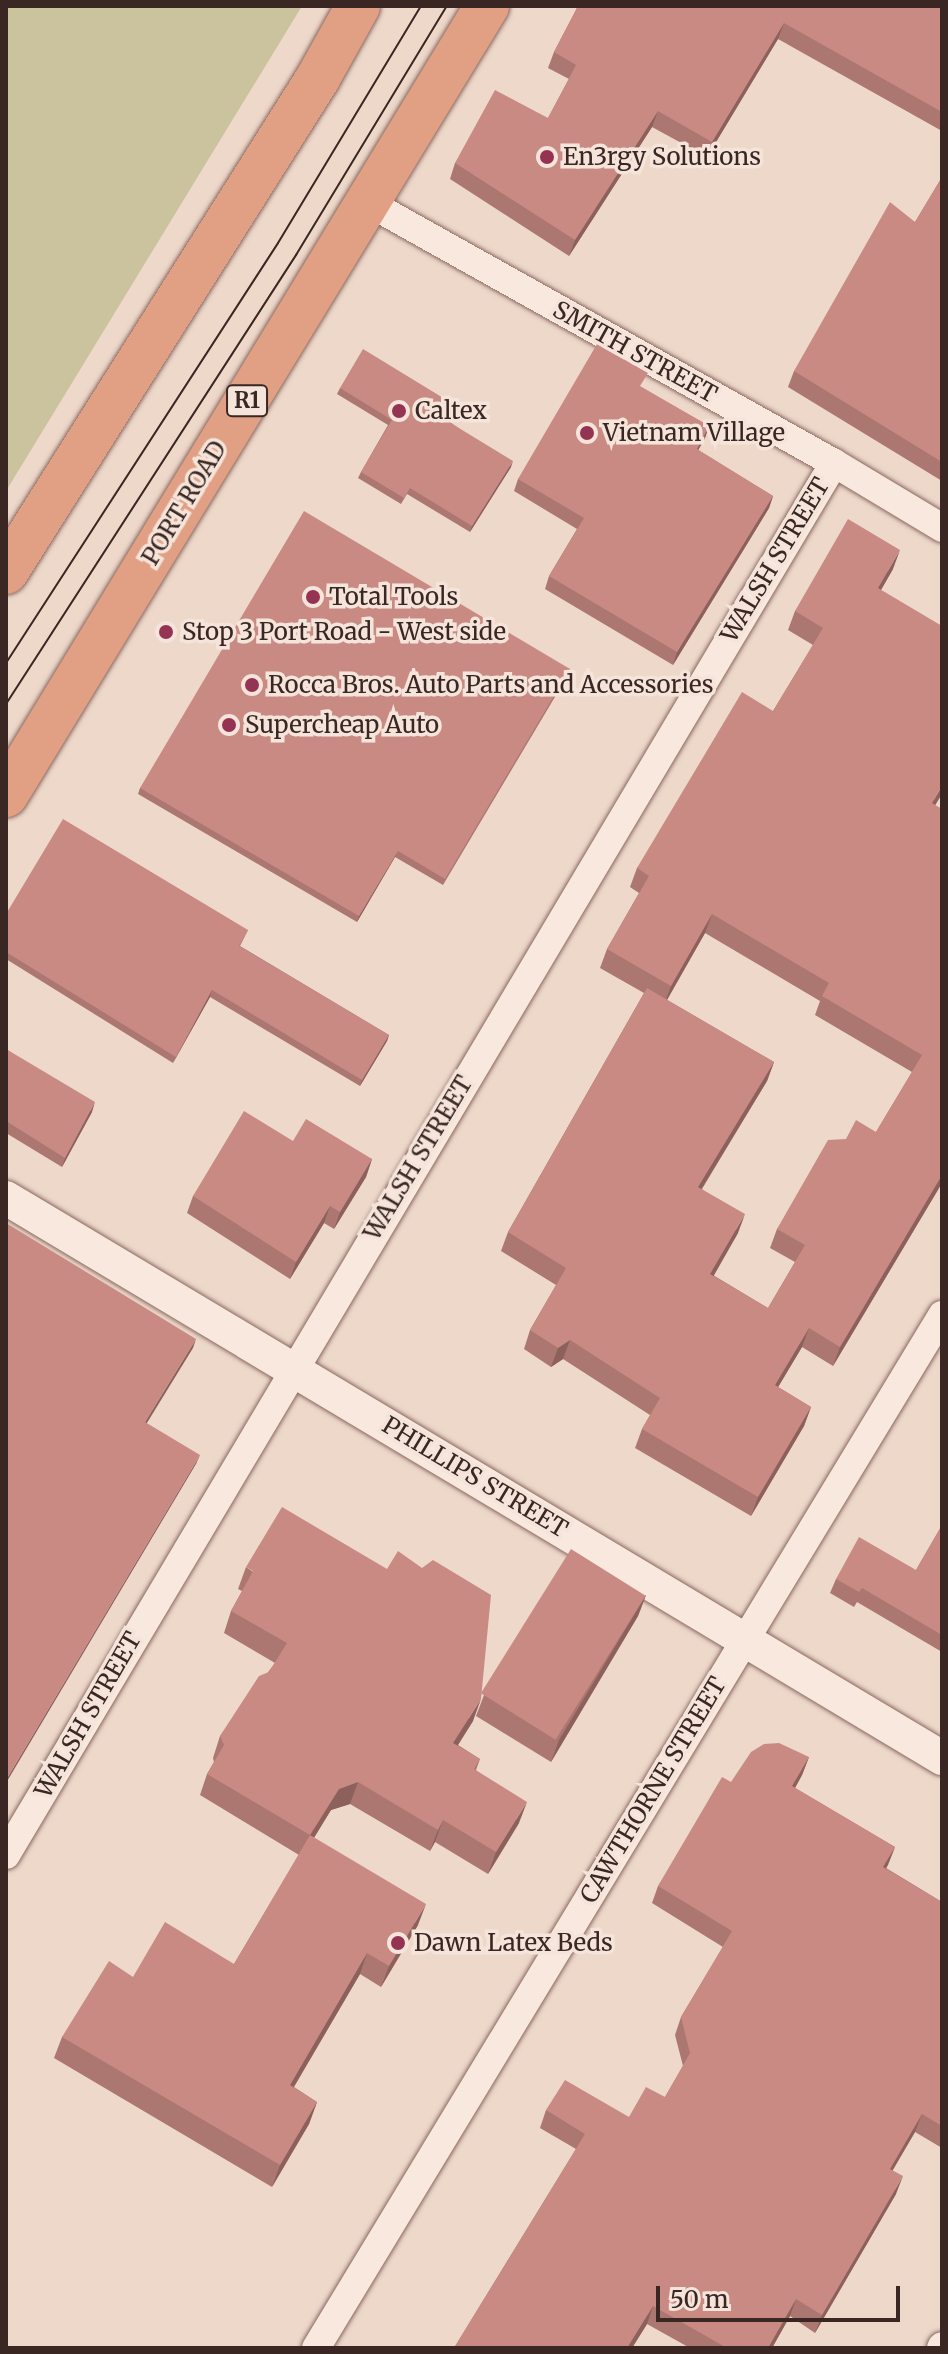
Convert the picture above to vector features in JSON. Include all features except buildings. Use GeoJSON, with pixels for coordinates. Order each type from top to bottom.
{"type":"FeatureCollection","features":[{"type":"Feature","properties":{"kind":"highway"},"geometry":{"type":"LineString","coordinates":[[6,572],[309,91],[358,6]]}},
{"type":"Feature","properties":{"kind":"highway","name":"PORT ROAD"},"geometry":{"type":"LineString","coordinates":[[6,795],[487,6]]}},
{"type":"Feature","properties":{"kind":"street","name":"SMITH STREET"},"geometry":{"type":"LineString","coordinates":[[369,203],[834,463],[942,528]]}},
{"type":"Feature","properties":{"kind":"street","name":"WALSH STREET"},"geometry":{"type":"LineString","coordinates":[[6,1855],[292,1368],[834,463]]}},
{"type":"Feature","properties":{"kind":"street","name":"PHILLIPS STREET"},"geometry":{"type":"LineString","coordinates":[[6,1198],[942,1758]]}},
{"type":"Feature","properties":{"kind":"street","name":"CAWTHORNE STREET"},"geometry":{"type":"LineString","coordinates":[[316,2348],[942,1315]]}},
{"type":"Feature","properties":{"kind":"shaded area"},"geometry":{"type":"Polygon","coordinates":[[[6,6],[302,6],[6,491],[6,6]]]}},
{"type":"Feature","properties":{"kind":"tram line"},"geometry":{"type":"LineString","coordinates":[[6,663],[278,243],[421,6]]}},
{"type":"Feature","properties":{"kind":"tram line"},"geometry":{"type":"LineString","coordinates":[[6,704],[296,255],[447,6]]}},
{"type":"Feature","properties":{"kind":"place","name":"En3rgy Solutions"},"geometry":{"type":"Point","coordinates":[547,157]}},
{"type":"Feature","properties":{"kind":"place","name":"Caltex"},"geometry":{"type":"Point","coordinates":[399,411]}},
{"type":"Feature","properties":{"kind":"place","name":"Vietnam Village"},"geometry":{"type":"Point","coordinates":[587,433]}},
{"type":"Feature","properties":{"kind":"place","name":"Total Tools"},"geometry":{"type":"Point","coordinates":[313,597]}},
{"type":"Feature","properties":{"kind":"place","name":"Stop 3 Port Road - West side"},"geometry":{"type":"Point","coordinates":[166,632]}},
{"type":"Feature","properties":{"kind":"place","name":"Rocca Bros. Auto Parts and Accessories"},"geometry":{"type":"Point","coordinates":[252,685]}},
{"type":"Feature","properties":{"kind":"place","name":"Supercheap Auto"},"geometry":{"type":"Point","coordinates":[229,725]}},
{"type":"Feature","properties":{"kind":"place","name":"Dawn Latex Beds"},"geometry":{"type":"Point","coordinates":[398,1943]}}]}
